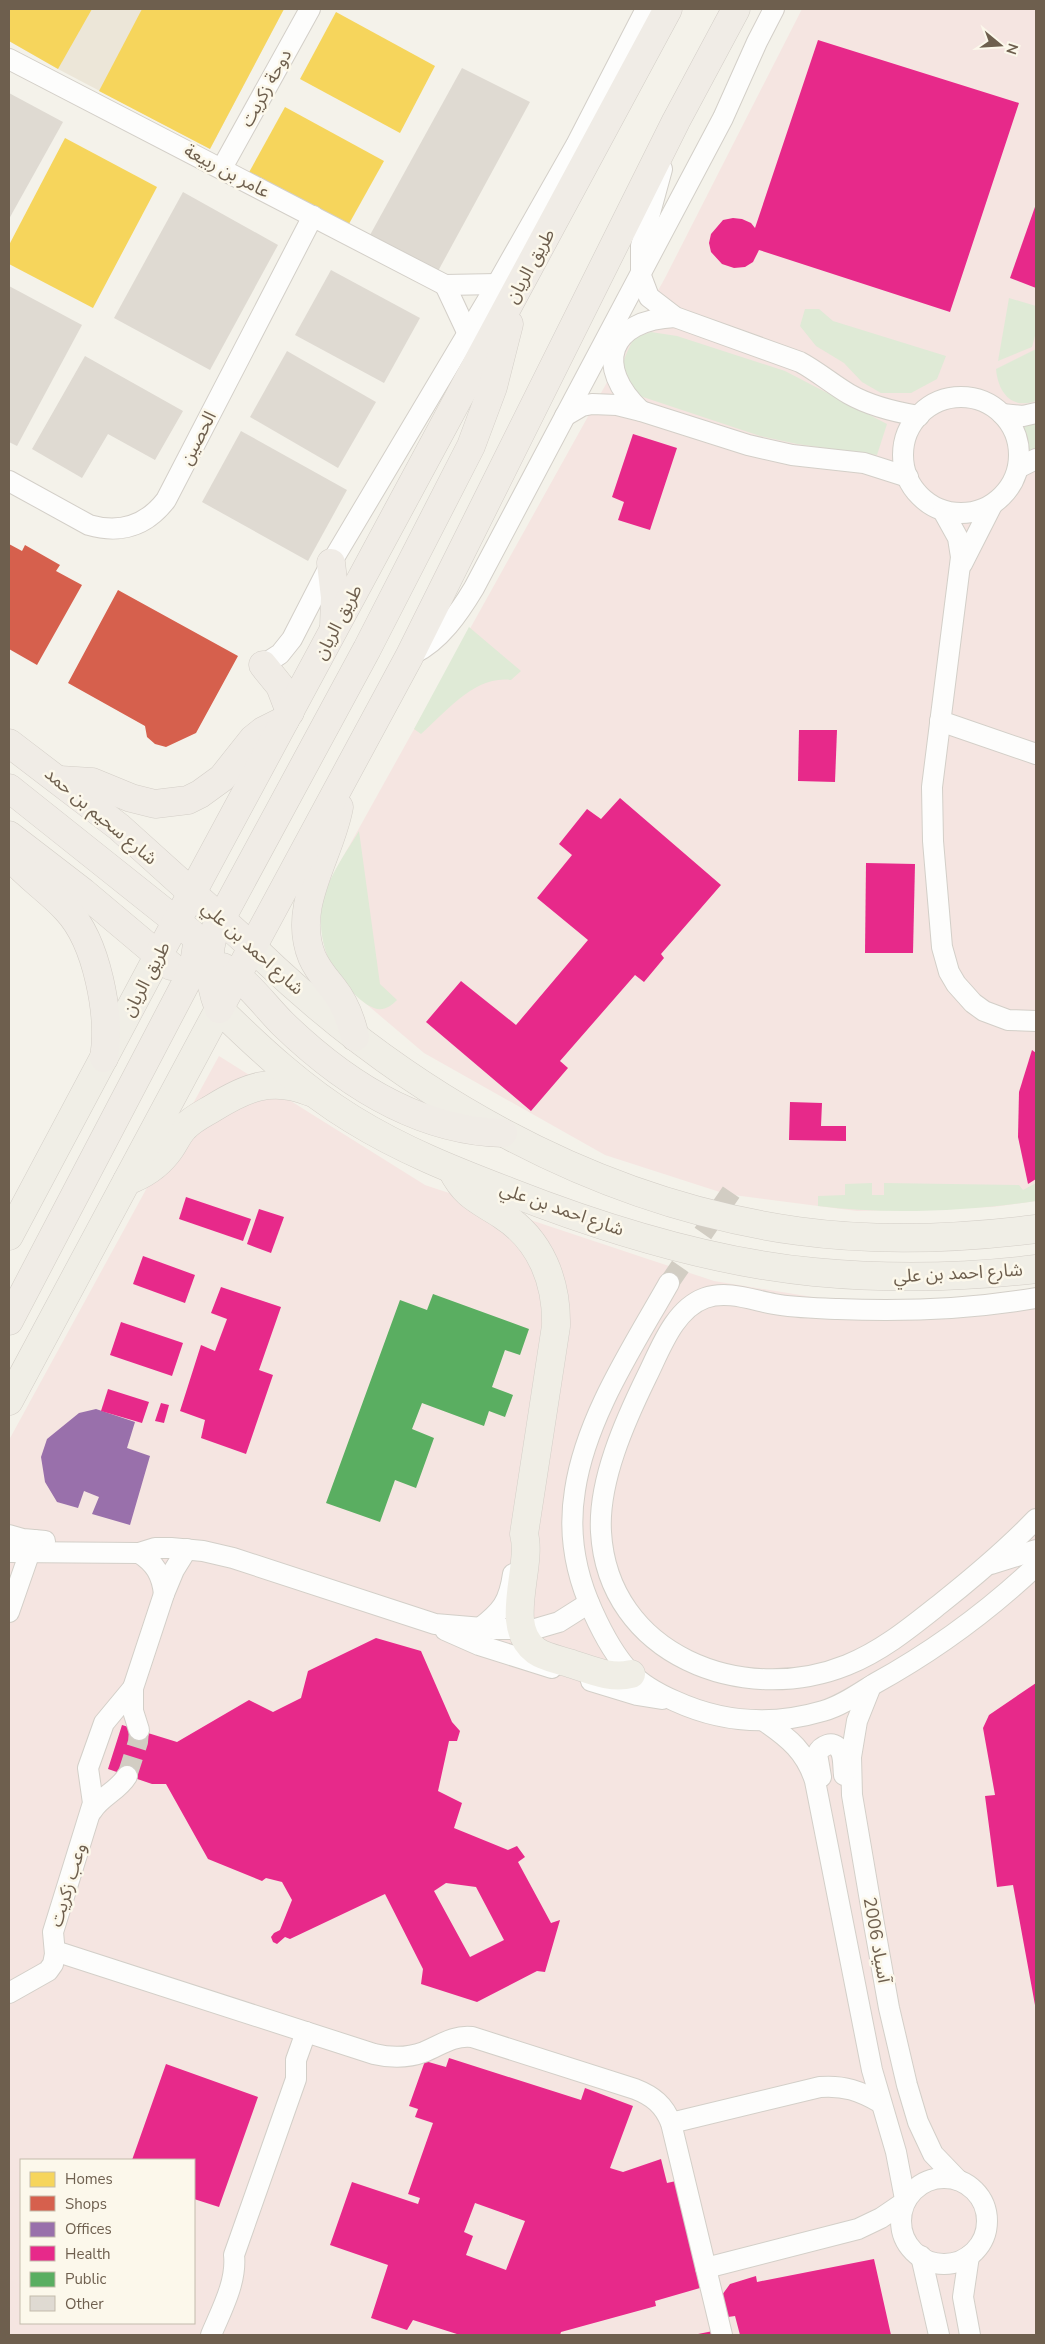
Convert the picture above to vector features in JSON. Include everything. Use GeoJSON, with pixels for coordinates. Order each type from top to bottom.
{"type":"FeatureCollection","features":[{"type":"Feature","properties":{"kind":"highway","name":"طريق الريان"},"geometry":{"type":"LineString","coordinates":[[192,893],[334,630],[505,290],[668,9]]}},
{"type":"Feature","properties":{"kind":"highway"},"geometry":{"type":"LineString","coordinates":[[219,1009],[409,656],[676,121],[736,9]]}},
{"type":"Feature","properties":{"kind":"highway"},"geometry":{"type":"LineString","coordinates":[[9,1321],[200,945],[367,649],[471,446],[493,387],[507,334],[505,290]]}},
{"type":"Feature","properties":{"kind":"highway"},"geometry":{"type":"LineString","coordinates":[[331,563],[335,597],[334,630]]}},
{"type":"Feature","properties":{"kind":"highway"},"geometry":{"type":"LineString","coordinates":[[60,780],[92,782],[131,798],[155,804],[168,804],[188,800],[200,794],[222,778],[253,739],[288,716],[280,686],[263,665]]}},
{"type":"Feature","properties":{"kind":"highway","name":"شارع سحيم بن حمد"},"geometry":{"type":"LineString","coordinates":[[9,743],[60,780],[119,827],[192,893]]}},
{"type":"Feature","properties":{"kind":"highway"},"geometry":{"type":"LineString","coordinates":[[342,779],[335,825],[307,904],[305,927],[313,960],[341,1000],[347,1011],[355,1037]]}},
{"type":"Feature","properties":{"kind":"highway"},"geometry":{"type":"LineString","coordinates":[[9,788],[67,832],[237,976],[284,1025],[322,1058],[385,1100],[416,1116],[444,1126],[502,1133]]}},
{"type":"Feature","properties":{"kind":"highway"},"geometry":{"type":"LineString","coordinates":[[9,836],[90,898],[158,956]]}},
{"type":"Feature","properties":{"kind":"highway"},"geometry":{"type":"LineString","coordinates":[[9,855],[27,876],[66,908],[83,934],[105,1004],[107,1027],[104,1058]]}},
{"type":"Feature","properties":{"kind":"highway"},"geometry":{"type":"LineString","coordinates":[[192,893],[197,914],[200,945]]}},
{"type":"Feature","properties":{"kind":"highway","name":"طريق الريان"},"geometry":{"type":"LineString","coordinates":[[158,956],[200,945]]}},
{"type":"Feature","properties":{"kind":"highway","name":"شارع احمد بن علي"},"geometry":{"type":"LineString","coordinates":[[158,956],[200,945],[252,947]]}},
{"type":"Feature","properties":{"kind":"highway","name":"شارع احمد بن علي"},"geometry":{"type":"LineString","coordinates":[[200,945],[219,1009]]}},
{"type":"Feature","properties":{"kind":"main road","name":"شارع احمد بن علي"},"geometry":{"type":"LineString","coordinates":[[252,947],[355,1037],[424,1086],[502,1133],[630,1189],[722,1216],[769,1226],[860,1237],[950,1238],[1036,1230]]}},
{"type":"Feature","properties":{"kind":"main road","name":"طريق الريان"},"geometry":{"type":"LineString","coordinates":[[9,1236],[158,956]]}},
{"type":"Feature","properties":{"kind":"main road","name":"شارع احمد بن علي"},"geometry":{"type":"LineString","coordinates":[[219,1009],[288,1072],[319,1096],[384,1138],[452,1170],[602,1224],[688,1250],[772,1266],[860,1276],[964,1276],[1036,1270]]}},
{"type":"Feature","properties":{"kind":"main road"},"geometry":{"type":"LineString","coordinates":[[9,1401],[219,1009]]}},
{"type":"Feature","properties":{"kind":"main road"},"geometry":{"type":"LineString","coordinates":[[127,1181],[144,1173],[159,1162],[186,1126],[237,1093],[260,1086],[284,1085],[319,1096]]}},
{"type":"Feature","properties":{"kind":"main road"},"geometry":{"type":"LineString","coordinates":[[452,1170],[466,1192],[508,1219],[527,1236],[545,1262],[555,1294],[556,1326],[524,1534],[526,1549],[520,1607],[523,1630],[530,1646],[541,1654],[610,1675],[631,1674]]}},
{"type":"Feature","properties":{"kind":"street","name":"دوحة زكريت"},"geometry":{"type":"LineString","coordinates":[[222,168],[310,9]]}},
{"type":"Feature","properties":{"kind":"street","name":"طريق الريان"},"geometry":{"type":"LineString","coordinates":[[263,665],[280,654],[292,639],[331,563],[468,334],[505,290],[576,145],[646,9]]}},
{"type":"Feature","properties":{"kind":"street"},"geometry":{"type":"LineString","coordinates":[[409,656],[419,651],[435,638],[463,606],[641,276],[723,118],[756,42],[774,9]]}},
{"type":"Feature","properties":{"kind":"street","name":"عامر بن ربيعة"},"geometry":{"type":"LineString","coordinates":[[9,59],[445,285],[505,290]]}},
{"type":"Feature","properties":{"kind":"street"},"geometry":{"type":"LineString","coordinates":[[676,121],[641,246],[641,276],[649,297],[675,317],[789,357],[818,372],[849,394],[882,408],[919,416]]}},
{"type":"Feature","properties":{"kind":"street","name":"الحصين"},"geometry":{"type":"LineString","coordinates":[[9,481],[89,524],[101,528],[113,530],[138,525],[158,510],[166,500],[313,216]]}},
{"type":"Feature","properties":{"kind":"street"},"geometry":{"type":"LineString","coordinates":[[445,285],[468,334]]}},
{"type":"Feature","properties":{"kind":"street"},"geometry":{"type":"LineString","coordinates":[[642,411],[622,391],[614,375],[612,364],[616,349],[626,332],[635,325],[656,318],[675,317]]}},
{"type":"Feature","properties":{"kind":"street"},"geometry":{"type":"LineString","coordinates":[[960,568],[992,505],[1008,489],[1018,468],[1018,445],[1012,428],[1002,414],[983,402],[961,397],[938,402],[919,416],[907,434],[904,445],[904,461],[908,477],[922,498],[944,511],[968,513],[992,505]]}},
{"type":"Feature","properties":{"kind":"street"},"geometry":{"type":"LineString","coordinates":[[565,416],[582,406],[592,404],[617,405],[642,411],[748,445],[792,455],[864,463],[908,477]]}},
{"type":"Feature","properties":{"kind":"street"},"geometry":{"type":"LineString","coordinates":[[1002,414],[1023,416],[1036,413]]}},
{"type":"Feature","properties":{"kind":"street"},"geometry":{"type":"LineString","coordinates":[[1018,468],[1036,459]]}},
{"type":"Feature","properties":{"kind":"street"},"geometry":{"type":"LineString","coordinates":[[944,511],[958,538],[960,568],[934,766],[932,813],[938,922],[944,958],[949,972],[964,994],[984,1010],[1008,1020],[1036,1022]]}},
{"type":"Feature","properties":{"kind":"street"},"geometry":{"type":"LineString","coordinates":[[940,721],[1036,754]]}},
{"type":"Feature","properties":{"kind":"street"},"geometry":{"type":"LineString","coordinates":[[669,1283],[615,1380],[594,1427],[579,1469],[572,1507],[573,1546],[588,1603],[611,1647],[631,1674],[670,1699],[703,1713],[718,1717],[764,1721],[802,1716],[826,1710],[947,1641],[998,1600],[1036,1566]]}},
{"type":"Feature","properties":{"kind":"street"},"geometry":{"type":"LineString","coordinates":[[1036,1298],[983,1306],[870,1310],[776,1305],[724,1295],[705,1298],[696,1302],[681,1316],[663,1343],[639,1392],[619,1440],[605,1488],[601,1514],[601,1531],[606,1566],[619,1597],[630,1615],[658,1640],[686,1660],[704,1669],[737,1678],[762,1680],[797,1678],[848,1664],[908,1630],[989,1564],[1036,1519]]}},
{"type":"Feature","properties":{"kind":"street"},"geometry":{"type":"LineString","coordinates":[[480,1628],[500,1611],[508,1599],[517,1551],[524,1534]]}},
{"type":"Feature","properties":{"kind":"street"},"geometry":{"type":"LineString","coordinates":[[9,1535],[32,1546]]}},
{"type":"Feature","properties":{"kind":"street"},"geometry":{"type":"LineString","coordinates":[[9,1612],[32,1546]]}},
{"type":"Feature","properties":{"kind":"street"},"geometry":{"type":"LineString","coordinates":[[9,1552],[32,1546],[147,1550],[187,1549],[233,1558],[435,1624],[479,1646],[637,1695],[670,1699]]}},
{"type":"Feature","properties":{"kind":"street","name":"وعب زكريت"},"geometry":{"type":"LineString","coordinates":[[139,1730],[132,1704],[133,1688],[164,1594],[174,1570],[187,1549]]}},
{"type":"Feature","properties":{"kind":"street"},"geometry":{"type":"LineString","coordinates":[[147,1550],[160,1574],[164,1594]]}},
{"type":"Feature","properties":{"kind":"street"},"geometry":{"type":"LineString","coordinates":[[989,1564],[1036,1550]]}},
{"type":"Feature","properties":{"kind":"street"},"geometry":{"type":"LineString","coordinates":[[435,1624],[523,1630],[559,1622],[588,1603]]}},
{"type":"Feature","properties":{"kind":"street","name":"آسياد 2006"},"geometry":{"type":"LineString","coordinates":[[871,1686],[863,1703],[853,1739],[851,1757],[852,1795],[889,2008],[907,2085],[927,2144],[941,2164],[958,2180]]}},
{"type":"Feature","properties":{"kind":"street","name":"وعب زكريت"},"geometry":{"type":"LineString","coordinates":[[54,1956],[53,1932],[92,1810],[94,1796],[88,1768],[104,1723],[133,1688]]}},
{"type":"Feature","properties":{"kind":"street","name":"آسياد 2006"},"geometry":{"type":"LineString","coordinates":[[764,1721],[784,1734],[804,1755],[811,1767],[819,1799],[864,2032],[881,2103],[896,2152],[904,2201]]}},
{"type":"Feature","properties":{"kind":"street"},"geometry":{"type":"LineString","coordinates":[[819,1799],[822,1786],[817,1754],[822,1746],[827,1744],[836,1746],[840,1750],[845,1781],[852,1795]]}},
{"type":"Feature","properties":{"kind":"street","name":"وعب زكريت"},"geometry":{"type":"LineString","coordinates":[[92,1810],[99,1801],[121,1784],[127,1776]]}},
{"type":"Feature","properties":{"kind":"street"},"geometry":{"type":"LineString","coordinates":[[9,1993],[48,1971],[54,1956]]}},
{"type":"Feature","properties":{"kind":"street"},"geometry":{"type":"LineString","coordinates":[[9,1980],[41,1961],[54,1956],[374,2054],[406,2057],[423,2052],[457,2037],[472,2037],[645,2093],[662,2105],[671,2124],[722,2335]]}},
{"type":"Feature","properties":{"kind":"street"},"geometry":{"type":"LineString","coordinates":[[211,2335],[234,2275],[234,2256],[296,2079],[306,2067],[311,2034]]}},
{"type":"Feature","properties":{"kind":"street"},"geometry":{"type":"LineString","coordinates":[[671,2124],[820,2086],[836,2085],[852,2088],[881,2103]]}},
{"type":"Feature","properties":{"kind":"street"},"geometry":{"type":"LineString","coordinates":[[706,2268],[858,2229],[881,2218],[904,2201],[919,2185],[938,2178],[958,2180],[967,2184],[980,2196],[987,2214],[986,2233],[982,2242],[969,2256],[950,2264],[934,2263],[883,2233],[858,2229]]}},
{"type":"Feature","properties":{"kind":"street"},"geometry":{"type":"LineString","coordinates":[[904,2201],[900,2217],[902,2231],[914,2250],[939,2335]]}},
{"type":"Feature","properties":{"kind":"street"},"geometry":{"type":"LineString","coordinates":[[199,2335],[218,2277],[224,2265],[234,2256]]}},
{"type":"Feature","properties":{"kind":"street"},"geometry":{"type":"LineString","coordinates":[[969,2256],[963,2297],[970,2335]]}},
{"type":"Feature","properties":{"kind":"shaded area"},"geometry":{"type":"Polygon","coordinates":[[[9,9],[284,9],[210,149],[9,41],[9,9]]]}},
{"type":"Feature","properties":{"kind":"shaded area"},"geometry":{"type":"Polygon","coordinates":[[[802,9],[1036,9],[1036,1201],[993,1207],[857,1211],[726,1194],[605,1155],[424,1053],[351,991],[327,955],[323,941],[321,912],[328,885],[333,875],[665,278],[802,9]]]}},
{"type":"Feature","properties":{"kind":"shaded area"},"geometry":{"type":"Polygon","coordinates":[[[219,1056],[425,1185],[714,1281],[855,1304],[1036,1292],[1036,2335],[9,2335],[9,1440],[219,1056]]]}},
{"type":"Feature","properties":{"kind":"green space"},"geometry":{"type":"Polygon","coordinates":[[[1009,298],[1036,306],[1036,332],[1032,347],[998,361],[1009,298]]]}},
{"type":"Feature","properties":{"kind":"green space"},"geometry":{"type":"Polygon","coordinates":[[[805,309],[819,309],[833,321],[946,356],[937,379],[911,393],[881,393],[862,382],[844,363],[816,346],[800,326],[805,309]]]}},
{"type":"Feature","properties":{"kind":"green space"},"geometry":{"type":"Polygon","coordinates":[[[651,332],[677,336],[785,371],[887,424],[877,455],[797,444],[760,436],[640,396],[627,382],[624,376],[623,363],[634,338],[651,332]]]}},
{"type":"Feature","properties":{"kind":"green space"},"geometry":{"type":"Polygon","coordinates":[[[1036,349],[1036,401],[1019,403],[1013,401],[1003,392],[996,369],[1036,349]]]}},
{"type":"Feature","properties":{"kind":"green space"},"geometry":{"type":"Polygon","coordinates":[[[1016,423],[1036,423],[1036,449],[1026,454],[1016,423]]]}},
{"type":"Feature","properties":{"kind":"green space"},"geometry":{"type":"Polygon","coordinates":[[[469,627],[521,671],[511,680],[485,683],[473,689],[451,706],[421,734],[414,729],[469,627]]]}},
{"type":"Feature","properties":{"kind":"green space"},"geometry":{"type":"Polygon","coordinates":[[[359,831],[380,984],[397,1000],[384,1009],[377,1009],[367,1005],[353,993],[330,962],[322,934],[321,913],[326,891],[330,880],[359,831]]]}},
{"type":"Feature","properties":{"kind":"green space"},"geometry":{"type":"Polygon","coordinates":[[[872,1183],[872,1195],[884,1195],[884,1183],[1019,1185],[1023,1190],[1036,1183],[1036,1201],[927,1211],[845,1209],[818,1206],[818,1196],[845,1195],[845,1184],[872,1183]]]}},
{"type":"Feature","properties":{"kind":"building: Homes"},"geometry":{"type":"Polygon","coordinates":[[[9,9],[92,9],[58,69],[9,41],[9,9]]]}},
{"type":"Feature","properties":{"kind":"building: Homes"},"geometry":{"type":"Polygon","coordinates":[[[142,9],[284,9],[210,149],[99,91],[142,9]]]}},
{"type":"Feature","properties":{"kind":"building: Homes"},"geometry":{"type":"Polygon","coordinates":[[[336,12],[435,66],[400,133],[300,79],[336,12]]]}},
{"type":"Feature","properties":{"kind":"building: Homes"},"geometry":{"type":"Polygon","coordinates":[[[285,107],[384,161],[345,231],[247,176],[285,107]]]}},
{"type":"Feature","properties":{"kind":"building: Homes"},"geometry":{"type":"Polygon","coordinates":[[[65,138],[157,187],[93,308],[9,264],[9,245],[65,138]]]}},
{"type":"Feature","properties":{"kind":"building: Shops"},"geometry":{"type":"Polygon","coordinates":[[[9,544],[22,551],[25,545],[60,565],[56,571],[82,585],[37,665],[9,649],[9,544]]]}},
{"type":"Feature","properties":{"kind":"building: Shops"},"geometry":{"type":"Polygon","coordinates":[[[118,590],[238,656],[196,733],[166,747],[155,744],[147,737],[145,726],[68,683],[118,590]]]}},
{"type":"Feature","properties":{"kind":"building: Offices"},"geometry":{"type":"Polygon","coordinates":[[[96,1409],[135,1422],[127,1448],[150,1456],[130,1525],[92,1514],[99,1497],[84,1491],[78,1508],[57,1502],[45,1482],[41,1457],[47,1439],[79,1413],[96,1409]]]}},
{"type":"Feature","properties":{"kind":"building: Health"},"geometry":{"type":"Polygon","coordinates":[[[818,40],[1019,103],[950,312],[759,250],[753,262],[745,267],[734,268],[722,264],[711,252],[709,243],[711,234],[723,220],[742,219],[751,223],[755,228],[818,40]]]}},
{"type":"Feature","properties":{"kind":"building: Health"},"geometry":{"type":"Polygon","coordinates":[[[1036,204],[1036,288],[1010,278],[1036,204]]]}},
{"type":"Feature","properties":{"kind":"building: Health"},"geometry":{"type":"Polygon","coordinates":[[[633,434],[677,448],[650,530],[618,520],[624,502],[612,497],[633,434]]]}},
{"type":"Feature","properties":{"kind":"building: Health"},"geometry":{"type":"Polygon","coordinates":[[[799,730],[837,730],[835,782],[798,781],[799,730]]]}},
{"type":"Feature","properties":{"kind":"building: Health"},"geometry":{"type":"Polygon","coordinates":[[[620,798],[721,885],[661,954],[664,958],[644,982],[635,975],[560,1061],[568,1068],[531,1111],[426,1022],[461,981],[516,1025],[588,940],[537,898],[572,855],[559,844],[587,809],[601,819],[620,798]]]}},
{"type":"Feature","properties":{"kind":"building: Health"},"geometry":{"type":"Polygon","coordinates":[[[866,863],[915,864],[913,953],[865,953],[866,863]]]}},
{"type":"Feature","properties":{"kind":"building: Health"},"geometry":{"type":"Polygon","coordinates":[[[1032,1050],[1036,1053],[1036,1179],[1028,1184],[1018,1137],[1019,1092],[1032,1050]]]}},
{"type":"Feature","properties":{"kind":"building: Health"},"geometry":{"type":"Polygon","coordinates":[[[790,1102],[822,1103],[821,1126],[846,1126],[846,1141],[789,1140],[790,1102]]]}},
{"type":"Feature","properties":{"kind":"building: Health"},"geometry":{"type":"Polygon","coordinates":[[[186,1197],[251,1219],[243,1241],[179,1219],[186,1197]]]}},
{"type":"Feature","properties":{"kind":"building: Health"},"geometry":{"type":"Polygon","coordinates":[[[259,1209],[284,1217],[271,1253],[247,1244],[259,1209]]]}},
{"type":"Feature","properties":{"kind":"building: Health"},"geometry":{"type":"Polygon","coordinates":[[[143,1256],[195,1275],[185,1303],[133,1284],[143,1256]]]}},
{"type":"Feature","properties":{"kind":"building: Health"},"geometry":{"type":"Polygon","coordinates":[[[221,1287],[281,1307],[259,1370],[273,1375],[246,1454],[201,1438],[205,1420],[180,1411],[201,1345],[215,1351],[227,1319],[211,1313],[221,1287]]]}},
{"type":"Feature","properties":{"kind":"building: Health"},"geometry":{"type":"Polygon","coordinates":[[[121,1322],[183,1343],[172,1376],[110,1355],[121,1322]]]}},
{"type":"Feature","properties":{"kind":"building: Health"},"geometry":{"type":"Polygon","coordinates":[[[108,1389],[149,1402],[142,1423],[101,1411],[108,1389]]]}},
{"type":"Feature","properties":{"kind":"building: Health"},"geometry":{"type":"Polygon","coordinates":[[[161,1403],[169,1405],[164,1423],[155,1421],[161,1403]]]}},
{"type":"Feature","properties":{"kind":"building: Health"},"geometry":{"type":"Polygon","coordinates":[[[376,1638],[421,1651],[452,1722],[460,1731],[457,1741],[449,1741],[438,1791],[462,1803],[454,1828],[508,1850],[517,1846],[525,1857],[518,1862],[551,1923],[560,1920],[545,1972],[537,1971],[477,2002],[421,1984],[423,1969],[385,1894],[290,1939],[285,1937],[277,1944],[273,1942],[271,1937],[280,1930],[292,1900],[282,1882],[266,1878],[262,1881],[208,1859],[166,1784],[152,1784],[108,1769],[122,1725],[177,1742],[249,1700],[273,1712],[301,1698],[308,1671],[376,1638]],[[446,1883],[434,1891],[470,1957],[504,1940],[476,1887],[446,1883]]]}},
{"type":"Feature","properties":{"kind":"building: Health"},"geometry":{"type":"Polygon","coordinates":[[[1036,1683],[1035,2005],[1013,1885],[997,1887],[985,1796],[995,1795],[983,1728],[989,1715],[1036,1683]]]}},
{"type":"Feature","properties":{"kind":"building: Health"},"geometry":{"type":"Polygon","coordinates":[[[449,2058],[581,2100],[585,2088],[633,2106],[610,2168],[623,2172],[661,2159],[667,2183],[676,2181],[699,2262],[694,2263],[700,2288],[655,2301],[656,2306],[561,2332],[560,2335],[460,2335],[413,2320],[407,2330],[371,2318],[388,2265],[330,2245],[352,2182],[418,2204],[420,2198],[408,2194],[433,2123],[415,2117],[418,2109],[409,2106],[425,2061],[446,2067],[449,2058]],[[475,2203],[464,2232],[473,2236],[466,2255],[506,2270],[525,2221],[475,2203]]]}},
{"type":"Feature","properties":{"kind":"building: Health"},"geometry":{"type":"Polygon","coordinates":[[[166,2064],[258,2097],[219,2207],[195,2199],[195,2159],[132,2159],[166,2064]]]}},
{"type":"Feature","properties":{"kind":"building: Health"},"geometry":{"type":"Polygon","coordinates":[[[874,2259],[891,2335],[740,2335],[735,2316],[728,2317],[722,2295],[730,2284],[756,2276],[757,2282],[874,2259]]]}},
{"type":"Feature","properties":{"kind":"building: Health"},"geometry":{"type":"Polygon","coordinates":[[[713,2331],[714,2335],[698,2335],[698,2334],[713,2331]]]}},
{"type":"Feature","properties":{"kind":"building: Public"},"geometry":{"type":"Polygon","coordinates":[[[433,1294],[529,1329],[520,1355],[505,1350],[492,1387],[513,1395],[505,1417],[489,1411],[484,1426],[422,1403],[412,1429],[434,1438],[416,1488],[395,1480],[380,1522],[326,1503],[400,1300],[427,1310],[433,1294]]]}},
{"type":"Feature","properties":{"kind":"building: Other"},"geometry":{"type":"Polygon","coordinates":[[[462,68],[530,102],[437,273],[370,235],[462,68]]]}},
{"type":"Feature","properties":{"kind":"building: Other"},"geometry":{"type":"Polygon","coordinates":[[[9,93],[63,122],[9,219],[9,93]]]}},
{"type":"Feature","properties":{"kind":"building: Other"},"geometry":{"type":"Polygon","coordinates":[[[183,192],[278,245],[210,370],[114,318],[183,192]]]}},
{"type":"Feature","properties":{"kind":"building: Other"},"geometry":{"type":"Polygon","coordinates":[[[331,270],[420,318],[384,383],[295,335],[331,270]]]}},
{"type":"Feature","properties":{"kind":"building: Other"},"geometry":{"type":"Polygon","coordinates":[[[9,286],[82,325],[17,446],[9,442],[9,286]]]}},
{"type":"Feature","properties":{"kind":"building: Other"},"geometry":{"type":"Polygon","coordinates":[[[287,351],[376,402],[338,468],[250,417],[287,351]]]}},
{"type":"Feature","properties":{"kind":"building: Other"},"geometry":{"type":"Polygon","coordinates":[[[85,356],[183,411],[155,460],[108,434],[82,478],[32,449],[85,356]]]}},
{"type":"Feature","properties":{"kind":"building: Other"},"geometry":{"type":"Polygon","coordinates":[[[241,431],[347,490],[308,561],[202,502],[241,431]]]}},
{"type":"Feature","properties":{"kind":"tunnel"},"geometry":{"type":"LineString","coordinates":[[669,1283],[734,1188]]}},
{"type":"Feature","properties":{"kind":"tunnel"},"geometry":{"type":"LineString","coordinates":[[127,1776],[138,1742],[139,1730]]}}]}
